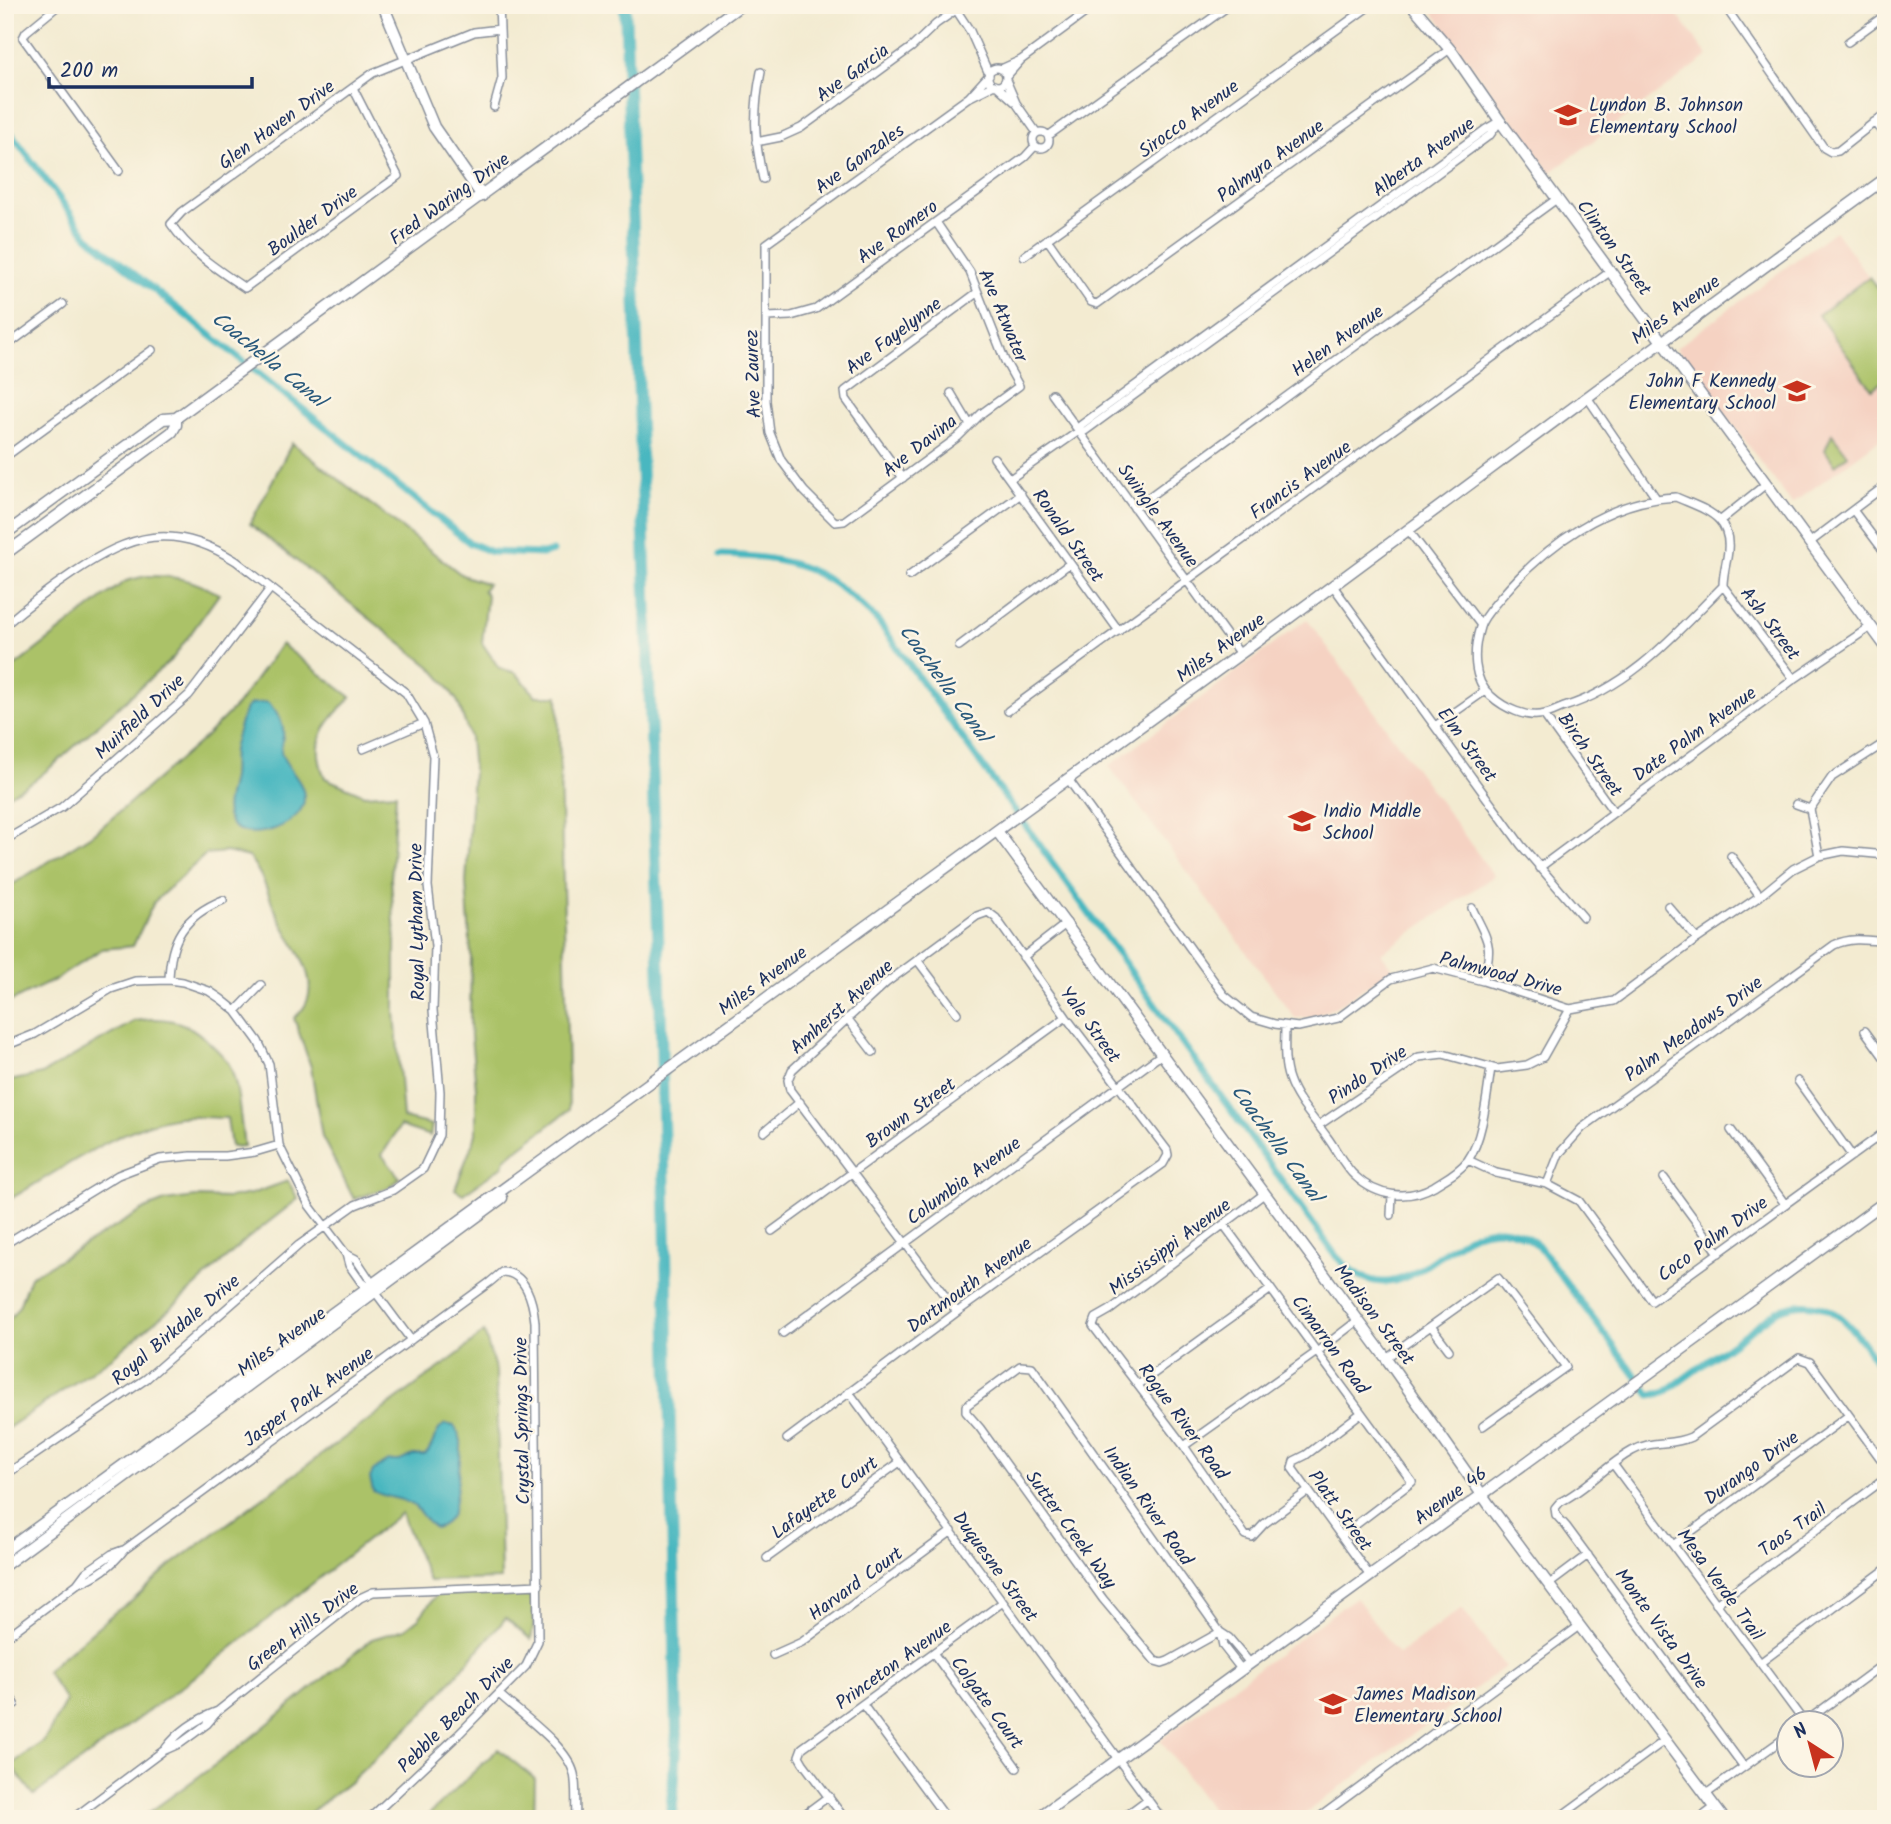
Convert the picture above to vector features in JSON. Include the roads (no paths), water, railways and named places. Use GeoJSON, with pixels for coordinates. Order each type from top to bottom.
{"type":"FeatureCollection","features":[{"type":"Feature","properties":{"kind":"street"},"geometry":{"type":"LineString","coordinates":[[59,5],[26,32],[23,38],[119,171]]}},
{"type":"Feature","properties":{"kind":"street"},"geometry":{"type":"LineString","coordinates":[[383,5],[434,127],[482,196]]}},
{"type":"Feature","properties":{"kind":"street"},"geometry":{"type":"LineString","coordinates":[[494,107],[502,78],[499,5]]}},
{"type":"Feature","properties":{"kind":"street","name":"Fred Waring Drive"},"geometry":{"type":"LineString","coordinates":[[5,534],[163,419],[176,418],[741,5]]}},
{"type":"Feature","properties":{"kind":"street"},"geometry":{"type":"LineString","coordinates":[[999,68],[1021,60],[1096,5]]}},
{"type":"Feature","properties":{"kind":"street"},"geometry":{"type":"LineString","coordinates":[[1048,136],[1043,132],[1037,133],[1033,138],[1035,146],[1041,148],[1047,145],[1048,136],[1230,5]]}},
{"type":"Feature","properties":{"kind":"street","name":"Sirocco Avenue"},"geometry":{"type":"LineString","coordinates":[[1024,256],[1371,5]]}},
{"type":"Feature","properties":{"kind":"street","name":"Clinton Street"},"geometry":{"type":"LineString","coordinates":[[1412,5],[1450,49],[1886,647]]}},
{"type":"Feature","properties":{"kind":"street"},"geometry":{"type":"LineString","coordinates":[[1724,5],[1818,139],[1830,152],[1846,145],[1885,116]]}},
{"type":"Feature","properties":{"kind":"street"},"geometry":{"type":"LineString","coordinates":[[1848,42],[1885,15],[1878,5]]}},
{"type":"Feature","properties":{"kind":"street"},"geometry":{"type":"LineString","coordinates":[[955,8],[980,52],[989,81],[1016,103]]}},
{"type":"Feature","properties":{"kind":"street","name":"Ave Garcia"},"geometry":{"type":"LineString","coordinates":[[756,142],[781,137],[801,128],[912,47],[955,8]]}},
{"type":"Feature","properties":{"kind":"street","name":"Glen Haven Drive"},"geometry":{"type":"LineString","coordinates":[[246,288],[205,261],[179,236],[171,224],[182,212],[373,73],[474,32],[500,29]]}},
{"type":"Feature","properties":{"kind":"street","name":"Palmyra Avenue"},"geometry":{"type":"LineString","coordinates":[[1047,239],[1091,302],[1097,304],[1450,49]]}},
{"type":"Feature","properties":{"kind":"street"},"geometry":{"type":"LineString","coordinates":[[980,52],[999,68],[1016,103],[1037,133]]}},
{"type":"Feature","properties":{"kind":"street"},"geometry":{"type":"LineString","coordinates":[[1006,79],[1021,60]]}},
{"type":"Feature","properties":{"kind":"street","name":"Ave Gonzales"},"geometry":{"type":"LineString","coordinates":[[766,244],[969,97],[999,68]]}},
{"type":"Feature","properties":{"kind":"street"},"geometry":{"type":"LineString","coordinates":[[761,72],[755,104],[756,142],[763,178]]}},
{"type":"Feature","properties":{"kind":"street","name":"Ave Gonzales"},"geometry":{"type":"LineString","coordinates":[[969,97],[1006,79]]}},
{"type":"Feature","properties":{"kind":"street","name":"Boulder Drive"},"geometry":{"type":"LineString","coordinates":[[246,288],[398,176],[353,88]]}},
{"type":"Feature","properties":{"kind":"street","name":"Alberta Avenue"},"geometry":{"type":"LineString","coordinates":[[1010,479],[1500,121]]}},
{"type":"Feature","properties":{"kind":"street"},"geometry":{"type":"LineString","coordinates":[[1874,122],[1886,137]]}},
{"type":"Feature","properties":{"kind":"street","name":"Ave Romero"},"geometry":{"type":"LineString","coordinates":[[766,317],[791,316],[816,309],[1025,157],[1035,146]]}},
{"type":"Feature","properties":{"kind":"street","name":"Miles Avenue"},"geometry":{"type":"LineString","coordinates":[[5,1551],[372,1287],[479,1217],[573,1141],[1409,531],[1662,340],[1886,178]]}},
{"type":"Feature","properties":{"kind":"street","name":"Helen Avenue"},"geometry":{"type":"LineString","coordinates":[[1134,508],[1558,198]]}},
{"type":"Feature","properties":{"kind":"street","name":"Ave Atwater"},"geometry":{"type":"LineString","coordinates":[[936,222],[970,272],[1005,361],[1019,386]]}},
{"type":"Feature","properties":{"kind":"street","name":"Ave Zaurez"},"geometry":{"type":"LineString","coordinates":[[766,244],[766,401],[770,433],[781,460],[804,491],[835,522]]}},
{"type":"Feature","properties":{"kind":"street","name":"Francis Avenue"},"geometry":{"type":"LineString","coordinates":[[1007,711],[1611,271]]}},
{"type":"Feature","properties":{"kind":"street","name":"Ave Fayelynne"},"geometry":{"type":"LineString","coordinates":[[904,478],[846,399],[845,391],[978,292]]}},
{"type":"Feature","properties":{"kind":"street"},"geometry":{"type":"LineString","coordinates":[[5,347],[63,304]]}},
{"type":"Feature","properties":{"kind":"street"},"geometry":{"type":"LineString","coordinates":[[5,457],[152,350]]}},
{"type":"Feature","properties":{"kind":"street","name":"Ave Davina"},"geometry":{"type":"LineString","coordinates":[[835,522],[844,521],[904,478],[1019,386]]}},
{"type":"Feature","properties":{"kind":"street"},"geometry":{"type":"LineString","coordinates":[[951,393],[970,425]]}},
{"type":"Feature","properties":{"kind":"street","name":"Swingle Avenue"},"geometry":{"type":"LineString","coordinates":[[1052,394],[1240,654]]}},
{"type":"Feature","properties":{"kind":"street"},"geometry":{"type":"LineString","coordinates":[[1587,397],[1656,498]]}},
{"type":"Feature","properties":{"kind":"street","name":"Fred Waring Drive"},"geometry":{"type":"LineString","coordinates":[[5,554],[172,432],[176,418]]}},
{"type":"Feature","properties":{"kind":"street","name":"Ronald Street"},"geometry":{"type":"LineString","coordinates":[[994,458],[1119,631]]}},
{"type":"Feature","properties":{"kind":"street"},"geometry":{"type":"LineString","coordinates":[[1721,520],[1766,484]]}},
{"type":"Feature","properties":{"kind":"street"},"geometry":{"type":"LineString","coordinates":[[1809,543],[1886,485]]}},
{"type":"Feature","properties":{"kind":"street"},"geometry":{"type":"LineString","coordinates":[[909,576],[1021,494]]}},
{"type":"Feature","properties":{"kind":"street"},"geometry":{"type":"LineString","coordinates":[[1676,497],[1705,508],[1721,520],[1728,541],[1723,586],[1671,640],[1643,664],[1597,694],[1544,715],[1529,715],[1502,705],[1485,691],[1476,673],[1480,624],[1520,576],[1550,550],[1585,525],[1618,509],[1656,498],[1676,497]]}},
{"type":"Feature","properties":{"kind":"street"},"geometry":{"type":"LineString","coordinates":[[1853,510],[1886,554]]}},
{"type":"Feature","properties":{"kind":"street"},"geometry":{"type":"LineString","coordinates":[[1409,531],[1480,624]]}},
{"type":"Feature","properties":{"kind":"street","name":"Royal Lytham Drive"},"geometry":{"type":"LineString","coordinates":[[5,625],[38,597],[121,544],[144,538],[179,537],[215,548],[236,561],[406,693],[424,723],[433,756],[428,886],[435,946],[433,1010],[440,1092],[439,1135],[423,1169],[393,1190],[355,1205],[326,1226]]}},
{"type":"Feature","properties":{"kind":"street"},"geometry":{"type":"LineString","coordinates":[[959,646],[1069,564]]}},
{"type":"Feature","properties":{"kind":"street","name":"Elm Street"},"geometry":{"type":"LineString","coordinates":[[1333,586],[1539,868],[1583,917]]}},
{"type":"Feature","properties":{"kind":"street","name":"Ash Street"},"geometry":{"type":"LineString","coordinates":[[1723,586],[1794,680]]}},
{"type":"Feature","properties":{"kind":"street","name":"Muirfield Drive"},"geometry":{"type":"LineString","coordinates":[[5,840],[62,807],[189,695],[270,589]]}},
{"type":"Feature","properties":{"kind":"street","name":"Date Palm Avenue"},"geometry":{"type":"LineString","coordinates":[[1539,868],[1613,811],[1870,627]]}},
{"type":"Feature","properties":{"kind":"street"},"geometry":{"type":"LineString","coordinates":[[1436,726],[1485,691]]}},
{"type":"Feature","properties":{"kind":"street","name":"Birch Street"},"geometry":{"type":"LineString","coordinates":[[1544,715],[1613,811]]}},
{"type":"Feature","properties":{"kind":"street"},"geometry":{"type":"LineString","coordinates":[[363,749],[424,723]]}},
{"type":"Feature","properties":{"kind":"street"},"geometry":{"type":"LineString","coordinates":[[1819,856],[1810,809],[1832,777],[1886,742]]}},
{"type":"Feature","properties":{"kind":"street","name":"Palmwood Drive"},"geometry":{"type":"LineString","coordinates":[[1068,779],[1224,995],[1251,1017],[1285,1026],[1298,1027],[1338,1018],[1391,979],[1433,968],[1570,1009],[1614,1001],[1760,896],[1793,869],[1819,856],[1843,851],[1886,855]]}},
{"type":"Feature","properties":{"kind":"street"},"geometry":{"type":"LineString","coordinates":[[1796,804],[1810,809]]}},
{"type":"Feature","properties":{"kind":"street","name":"Madison Street"},"geometry":{"type":"LineString","coordinates":[[997,831],[1068,923],[1386,1358],[1481,1494],[1724,1819]]}},
{"type":"Feature","properties":{"kind":"street"},"geometry":{"type":"LineString","coordinates":[[1731,856],[1760,896]]}},
{"type":"Feature","properties":{"kind":"street"},"geometry":{"type":"LineString","coordinates":[[169,980],[172,950],[179,933],[207,906],[223,900]]}},
{"type":"Feature","properties":{"kind":"street"},"geometry":{"type":"LineString","coordinates":[[1668,906],[1697,939]]}},
{"type":"Feature","properties":{"kind":"street"},"geometry":{"type":"LineString","coordinates":[[1472,908],[1490,945],[1490,959],[1483,981]]}},
{"type":"Feature","properties":{"kind":"street","name":"Yale Street"},"geometry":{"type":"LineString","coordinates":[[988,912],[996,918],[1168,1155]]}},
{"type":"Feature","properties":{"kind":"street","name":"Amherst Avenue"},"geometry":{"type":"LineString","coordinates":[[800,1102],[790,1090],[788,1080],[792,1070],[886,983],[977,916],[988,912]]}},
{"type":"Feature","properties":{"kind":"street"},"geometry":{"type":"LineString","coordinates":[[1023,957],[1068,923]]}},
{"type":"Feature","properties":{"kind":"street","name":"Palm Meadows Drive"},"geometry":{"type":"LineString","coordinates":[[1546,1184],[1559,1154],[1582,1128],[1834,945],[1856,939],[1886,942]]}},
{"type":"Feature","properties":{"kind":"street"},"geometry":{"type":"LineString","coordinates":[[918,961],[957,1013]]}},
{"type":"Feature","properties":{"kind":"street"},"geometry":{"type":"LineString","coordinates":[[5,1046],[35,1034],[111,989],[135,981],[169,980],[209,991],[236,1011],[258,1041],[269,1064],[279,1145],[309,1205],[346,1254],[356,1259],[372,1287],[411,1340]]}},
{"type":"Feature","properties":{"kind":"street"},"geometry":{"type":"LineString","coordinates":[[236,1011],[261,985]]}},
{"type":"Feature","properties":{"kind":"street","name":"Pindo Drive"},"geometry":{"type":"LineString","coordinates":[[1319,1125],[1419,1057],[1443,1054],[1497,1069],[1527,1065],[1544,1057],[1570,1009]]}},
{"type":"Feature","properties":{"kind":"street","name":"Brown Street"},"geometry":{"type":"LineString","coordinates":[[772,1231],[854,1174],[1066,1017]]}},
{"type":"Feature","properties":{"kind":"street"},"geometry":{"type":"LineString","coordinates":[[848,1018],[873,1052]]}},
{"type":"Feature","properties":{"kind":"street"},"geometry":{"type":"LineString","coordinates":[[1285,1026],[1288,1078],[1354,1175],[1370,1187],[1392,1195],[1402,1196],[1425,1191],[1451,1175],[1468,1160],[1484,1119],[1491,1068]]}},
{"type":"Feature","properties":{"kind":"street"},"geometry":{"type":"LineString","coordinates":[[1865,1031],[1886,1060]]}},
{"type":"Feature","properties":{"kind":"street","name":"Columbia Avenue"},"geometry":{"type":"LineString","coordinates":[[783,1333],[1162,1054]]}},
{"type":"Feature","properties":{"kind":"street"},"geometry":{"type":"LineString","coordinates":[[1798,1081],[1852,1156]]}},
{"type":"Feature","properties":{"kind":"street"},"geometry":{"type":"LineString","coordinates":[[764,1132],[800,1102],[957,1312]]}},
{"type":"Feature","properties":{"kind":"street"},"geometry":{"type":"LineString","coordinates":[[1731,1130],[1785,1205]]}},
{"type":"Feature","properties":{"kind":"street","name":"Coco Palm Drive"},"geometry":{"type":"LineString","coordinates":[[1468,1160],[1496,1173],[1546,1184],[1579,1201],[1652,1301],[1886,1131]]}},
{"type":"Feature","properties":{"kind":"street"},"geometry":{"type":"LineString","coordinates":[[5,1244],[118,1175],[160,1159],[255,1153],[279,1145]]}},
{"type":"Feature","properties":{"kind":"street","name":"Dartmouth Avenue"},"geometry":{"type":"LineString","coordinates":[[787,1439],[957,1312],[1163,1164],[1168,1155]]}},
{"type":"Feature","properties":{"kind":"street"},"geometry":{"type":"LineString","coordinates":[[1664,1178],[1718,1253]]}},
{"type":"Feature","properties":{"kind":"street","name":"Mississippi Avenue"},"geometry":{"type":"LineString","coordinates":[[1093,1322],[1264,1194]]}},
{"type":"Feature","properties":{"kind":"street"},"geometry":{"type":"LineString","coordinates":[[1391,1215],[1392,1195]]}},
{"type":"Feature","properties":{"kind":"street","name":"Avenue 46"},"geometry":{"type":"LineString","coordinates":[[1036,1819],[1886,1201]]}},
{"type":"Feature","properties":{"kind":"street","name":"Cimarron Road"},"geometry":{"type":"LineString","coordinates":[[1224,1225],[1412,1482],[1341,1536]]}},
{"type":"Feature","properties":{"kind":"street","name":"Royal Birkdale Drive"},"geometry":{"type":"LineString","coordinates":[[5,1475],[146,1379],[269,1270],[326,1226]]}},
{"type":"Feature","properties":{"kind":"street","name":"Jasper Park Avenue"},"geometry":{"type":"LineString","coordinates":[[5,1638],[77,1584],[92,1579],[117,1560],[124,1550],[502,1272],[512,1272]]}},
{"type":"Feature","properties":{"kind":"street","name":"Crystal Springs Drive"},"geometry":{"type":"LineString","coordinates":[[512,1272],[520,1279],[527,1293],[535,1322],[539,1581]]}},
{"type":"Feature","properties":{"kind":"street"},"geometry":{"type":"LineString","coordinates":[[1386,1358],[1498,1278],[1566,1367],[1483,1426]]}},
{"type":"Feature","properties":{"kind":"street","name":"Miles Avenue"},"geometry":{"type":"LineString","coordinates":[[5,1565],[372,1287]]}},
{"type":"Feature","properties":{"kind":"street"},"geometry":{"type":"LineString","coordinates":[[1138,1385],[1271,1289]]}},
{"type":"Feature","properties":{"kind":"street"},"geometry":{"type":"LineString","coordinates":[[1184,1446],[1357,1321]]}},
{"type":"Feature","properties":{"kind":"street","name":"Rogue River Road"},"geometry":{"type":"LineString","coordinates":[[1093,1322],[1095,1330],[1184,1446],[1245,1535],[1252,1537],[1264,1524],[1308,1492]]}},
{"type":"Feature","properties":{"kind":"street"},"geometry":{"type":"LineString","coordinates":[[1431,1326],[1449,1350]]}},
{"type":"Feature","properties":{"kind":"street"},"geometry":{"type":"LineString","coordinates":[[1613,1464],[1638,1448],[1674,1444],[1690,1437],[1799,1358],[1811,1362],[1886,1466]]}},
{"type":"Feature","properties":{"kind":"street","name":"Indian River Road"},"geometry":{"type":"LineString","coordinates":[[965,1409],[970,1402],[1025,1364],[1032,1367],[1220,1632],[1229,1638],[1250,1663]]}},
{"type":"Feature","properties":{"kind":"street","name":"Duquesne Street"},"geometry":{"type":"LineString","coordinates":[[849,1392],[1162,1819]]}},
{"type":"Feature","properties":{"kind":"street","name":"Sutter Creek Way"},"geometry":{"type":"LineString","coordinates":[[965,1409],[1103,1599],[1158,1662],[1168,1661],[1220,1632]]}},
{"type":"Feature","properties":{"kind":"street","name":"Platt Street"},"geometry":{"type":"LineString","coordinates":[[1361,1413],[1306,1455],[1293,1461],[1293,1471],[1370,1576]]}},
{"type":"Feature","properties":{"kind":"street","name":"Durango Drive"},"geometry":{"type":"LineString","coordinates":[[1673,1545],[1848,1416]]}},
{"type":"Feature","properties":{"kind":"street","name":"Lafayette Court"},"geometry":{"type":"LineString","coordinates":[[767,1558],[900,1462]]}},
{"type":"Feature","properties":{"kind":"street","name":"Monte Vista Drive"},"geometry":{"type":"LineString","coordinates":[[1613,1464],[1560,1502],[1555,1508],[1556,1515],[1744,1767]]}},
{"type":"Feature","properties":{"kind":"street","name":"Mesa Verde Trail"},"geometry":{"type":"LineString","coordinates":[[1613,1464],[1793,1708]]}},
{"type":"Feature","properties":{"kind":"street","name":"Taos Trail"},"geometry":{"type":"LineString","coordinates":[[1716,1604],[1886,1478]]}},
{"type":"Feature","properties":{"kind":"street","name":"Harvard Court"},"geometry":{"type":"LineString","coordinates":[[773,1655],[802,1642],[952,1531]]}},
{"type":"Feature","properties":{"kind":"street"},"geometry":{"type":"LineString","coordinates":[[1548,1585],[1588,1555]]}},
{"type":"Feature","properties":{"kind":"street"},"geometry":{"type":"LineString","coordinates":[[1760,1663],[1886,1569]]}},
{"type":"Feature","properties":{"kind":"street","name":"Pebble Beach Drive"},"geometry":{"type":"LineString","coordinates":[[369,1819],[526,1666],[538,1641],[539,1581]]}},
{"type":"Feature","properties":{"kind":"street","name":"Green Hills Drive"},"geometry":{"type":"LineString","coordinates":[[72,1819],[163,1751],[181,1743],[207,1724],[218,1711],[360,1598],[373,1592],[539,1581]]}},
{"type":"Feature","properties":{"kind":"street","name":"Princeton Avenue"},"geometry":{"type":"LineString","coordinates":[[829,1796],[800,1759],[800,1751],[1003,1602]]}},
{"type":"Feature","properties":{"kind":"street"},"geometry":{"type":"LineString","coordinates":[[1317,1819],[1579,1626]]}},
{"type":"Feature","properties":{"kind":"street"},"geometry":{"type":"LineString","coordinates":[[1220,1632],[1223,1646],[1241,1670]]}},
{"type":"Feature","properties":{"kind":"street","name":"Colgate Court"},"geometry":{"type":"LineString","coordinates":[[934,1654],[1017,1768]]}},
{"type":"Feature","properties":{"kind":"street"},"geometry":{"type":"LineString","coordinates":[[1824,1708],[1886,1662]]}},
{"type":"Feature","properties":{"kind":"street"},"geometry":{"type":"LineString","coordinates":[[5,1690],[15,1704]]}},
{"type":"Feature","properties":{"kind":"street"},"geometry":{"type":"LineString","coordinates":[[499,1693],[553,1742],[567,1761],[574,1773],[576,1819]]}},
{"type":"Feature","properties":{"kind":"street"},"geometry":{"type":"LineString","coordinates":[[863,1705],[947,1819]]}},
{"type":"Feature","properties":{"kind":"street"},"geometry":{"type":"LineString","coordinates":[[1557,1819],[1664,1741]]}},
{"type":"Feature","properties":{"kind":"street"},"geometry":{"type":"LineString","coordinates":[[1706,1794],[1776,1744]]}},
{"type":"Feature","properties":{"kind":"street"},"geometry":{"type":"LineString","coordinates":[[798,1819],[829,1796],[845,1819]]}},
{"type":"Feature","properties":{"kind":"street"},"geometry":{"type":"LineString","coordinates":[[1121,1819],[1148,1799]]}},
{"type":"Feature","properties":{"kind":"street"},"geometry":{"type":"LineString","coordinates":[[1699,1819],[1715,1807]]}},
{"type":"Feature","properties":{"kind":"water"},"geometry":{"type":"Polygon","coordinates":[[[267,702],[281,722],[281,752],[299,781],[304,798],[302,808],[286,824],[250,833],[239,830],[228,819],[227,801],[232,777],[233,750],[246,708],[251,704],[267,702]]]}},
{"type":"Feature","properties":{"kind":"water"},"geometry":{"type":"Polygon","coordinates":[[[445,1424],[454,1426],[461,1446],[452,1514],[445,1523],[435,1528],[411,1504],[373,1491],[370,1478],[374,1470],[389,1461],[425,1455],[445,1424]]]}},
{"type":"Feature","properties":{"kind":"waterway"},"geometry":{"type":"LineString","coordinates":[[625,5],[660,987],[677,1732],[671,1819]]}},
{"type":"Feature","properties":{"kind":"waterway","name":"Coachella Canal"},"geometry":{"type":"LineString","coordinates":[[5,125],[88,237],[470,543],[491,552],[543,554],[553,551]]}},
{"type":"Feature","properties":{"kind":"waterway","name":"Coachella Canal"},"geometry":{"type":"LineString","coordinates":[[720,555],[768,559],[807,569],[842,589],[878,621],[1336,1256],[1364,1278],[1389,1282],[1413,1273],[1459,1242],[1483,1231],[1509,1230],[1538,1245],[1650,1395],[1664,1393],[1778,1310],[1798,1305],[1815,1305],[1843,1320],[1886,1376]]}},
{"type":"Feature","properties":{"kind":"place","name":"Lyndon B. Johnson Elementary School"},"geometry":{"type":"Point","coordinates":[1568,115]}},
{"type":"Feature","properties":{"kind":"place","name":"John F Kennedy Elementary School"},"geometry":{"type":"Point","coordinates":[1797,391]}},
{"type":"Feature","properties":{"kind":"place","name":"Indio Middle School"},"geometry":{"type":"Point","coordinates":[1302,821]}},
{"type":"Feature","properties":{"kind":"place","name":"James Madison Elementary School"},"geometry":{"type":"Point","coordinates":[1333,1704]}}]}
